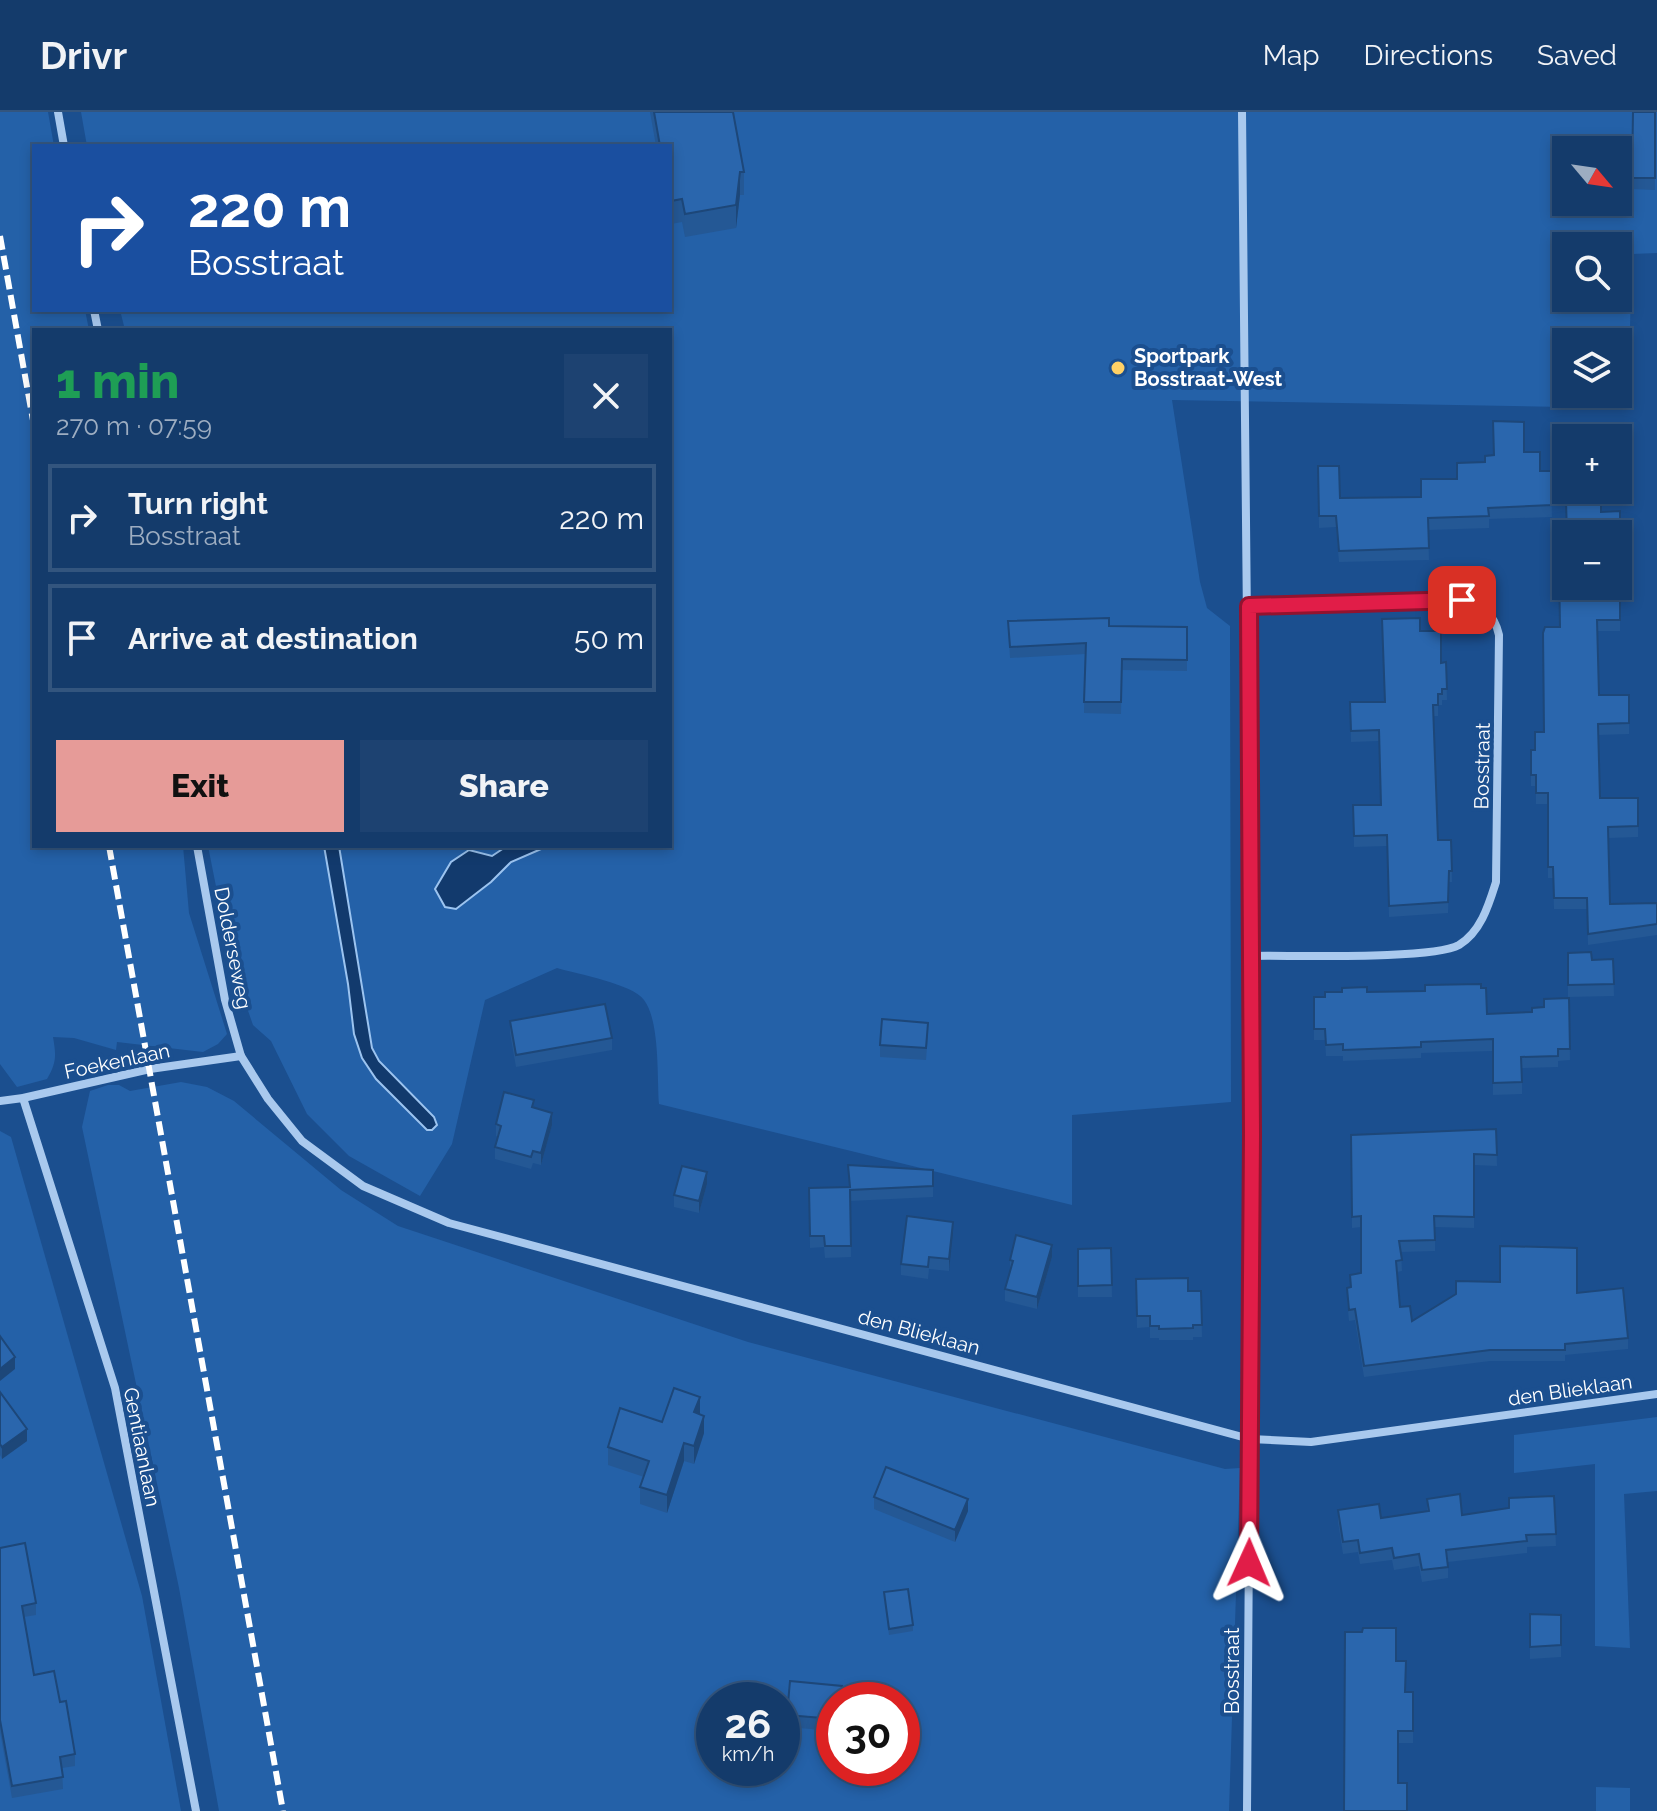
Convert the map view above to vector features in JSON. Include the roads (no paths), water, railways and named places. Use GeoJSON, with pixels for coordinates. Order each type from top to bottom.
{"type":"FeatureCollection","features":[{"type":"Feature","properties":{"kind":"street"},"geometry":{"type":"LineString","coordinates":[[58,112],[64,144]]}},
{"type":"Feature","properties":{"kind":"street","name":"Bosstraat"},"geometry":{"type":"LineString","coordinates":[[1242,112],[1252,1134],[1247,1811]]}},
{"type":"Feature","properties":{"kind":"street","name":"Bosstraat"},"geometry":{"type":"LineString","coordinates":[[1249,606],[1462,600],[1479,604],[1495,617],[1499,635],[1496,882],[1487,911],[1476,929],[1459,945],[1423,953],[1250,956]]}},
{"type":"Feature","properties":{"kind":"street","name":"Dolderseweg"},"geometry":{"type":"LineString","coordinates":[[197,848],[225,1000],[241,1056]]}},
{"type":"Feature","properties":{"kind":"street","name":"Foekenlaan"},"geometry":{"type":"LineString","coordinates":[[0,1101],[150,1069],[241,1056]]}},
{"type":"Feature","properties":{"kind":"street","name":"den Blieklaan"},"geometry":{"type":"LineString","coordinates":[[241,1056],[268,1099],[302,1141],[363,1186],[449,1223],[1250,1439],[1311,1442],[1657,1394]]}},
{"type":"Feature","properties":{"kind":"street","name":"Gentiaanlaan"},"geometry":{"type":"LineString","coordinates":[[23,1098],[115,1388],[196,1811]]}},
{"type":"Feature","properties":{"kind":"railway"},"geometry":{"type":"LineString","coordinates":[[0,236],[32,415]]}},
{"type":"Feature","properties":{"kind":"railway"},"geometry":{"type":"LineString","coordinates":[[109,848],[283,1811]]}},
{"type":"Feature","properties":{"kind":"place","name":"Sportpark Bosstraat-West"},"geometry":{"type":"Point","coordinates":[1118,368]}}]}
